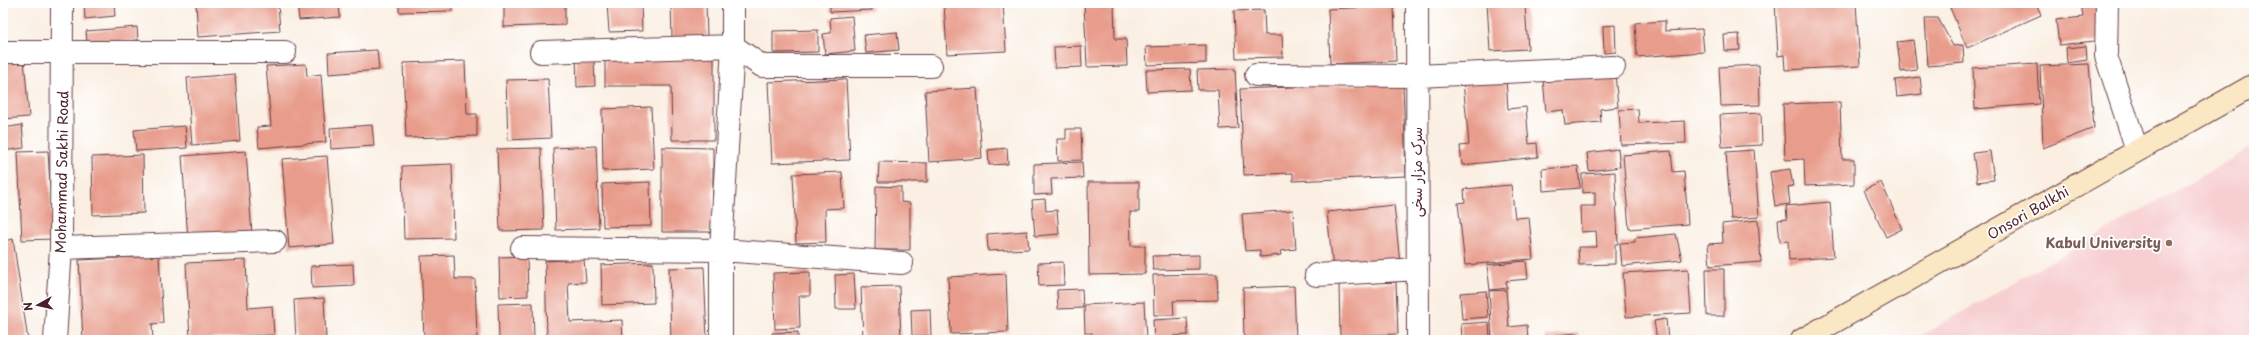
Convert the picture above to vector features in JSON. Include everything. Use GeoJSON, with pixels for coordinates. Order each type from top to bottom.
{"type":"FeatureCollection","features":[{"type":"Feature","properties":{"kind":"street","name":"Mohammad Sakhi Road"},"geometry":{"type":"LineString","coordinates":[[56,340],[61,248],[64,52],[62,3]]}},
{"type":"Feature","properties":{"kind":"street"},"geometry":{"type":"LineString","coordinates":[[721,340],[721,250],[733,46],[733,3]]}},
{"type":"Feature","properties":{"kind":"street","name":"سرک مزار سخی"},"geometry":{"type":"LineString","coordinates":[[1417,3],[1418,340]]}},
{"type":"Feature","properties":{"kind":"street"},"geometry":{"type":"LineString","coordinates":[[2107,3],[2106,56],[2137,150]]}},
{"type":"Feature","properties":{"kind":"street"},"geometry":{"type":"LineString","coordinates":[[541,52],[733,46],[762,66],[931,66]]}},
{"type":"Feature","properties":{"kind":"street"},"geometry":{"type":"LineString","coordinates":[[3,52],[285,52]]}},
{"type":"Feature","properties":{"kind":"street"},"geometry":{"type":"LineString","coordinates":[[1256,76],[1417,76],[1614,67]]}},
{"type":"Feature","properties":{"kind":"street","name":"Onsori Balkhi"},"geometry":{"type":"LineString","coordinates":[[1802,340],[2254,85]]}},
{"type":"Feature","properties":{"kind":"street"},"geometry":{"type":"LineString","coordinates":[[61,248],[275,241]]}},
{"type":"Feature","properties":{"kind":"street"},"geometry":{"type":"LineString","coordinates":[[522,248],[721,250],[902,263]]}},
{"type":"Feature","properties":{"kind":"street"},"geometry":{"type":"LineString","coordinates":[[1316,275],[1418,268]]}},
{"type":"Feature","properties":{"kind":"shaded area","name":"Kabul University"},"geometry":{"type":"Polygon","coordinates":[[[2254,146],[2254,340],[1913,340],[2254,146]]]}},
{"type":"Feature","properties":{"kind":"building"},"geometry":{"type":"Polygon","coordinates":[[[84,3],[114,3],[115,16],[85,19],[84,3]]]}},
{"type":"Feature","properties":{"kind":"building"},"geometry":{"type":"Polygon","coordinates":[[[196,3],[278,3],[280,31],[198,37],[196,3]]]}},
{"type":"Feature","properties":{"kind":"building"},"geometry":{"type":"Polygon","coordinates":[[[297,3],[339,3],[340,17],[299,20],[297,3]]]}},
{"type":"Feature","properties":{"kind":"building"},"geometry":{"type":"Polygon","coordinates":[[[399,3],[452,3],[452,11],[399,12],[399,3]]]}},
{"type":"Feature","properties":{"kind":"building"},"geometry":{"type":"Polygon","coordinates":[[[504,3],[565,3],[565,25],[504,27],[504,3]]]}},
{"type":"Feature","properties":{"kind":"building"},"geometry":{"type":"Polygon","coordinates":[[[607,3],[641,3],[642,31],[609,32],[607,3]]]}},
{"type":"Feature","properties":{"kind":"building"},"geometry":{"type":"Polygon","coordinates":[[[671,3],[706,3],[707,36],[672,37],[671,3]]]}},
{"type":"Feature","properties":{"kind":"building"},"geometry":{"type":"Polygon","coordinates":[[[830,3],[872,3],[872,10],[830,12],[830,3]]]}},
{"type":"Feature","properties":{"kind":"building"},"geometry":{"type":"Polygon","coordinates":[[[944,3],[1003,3],[1006,51],[947,54],[944,3]]]}},
{"type":"Feature","properties":{"kind":"building"},"geometry":{"type":"Polygon","coordinates":[[[1084,3],[1114,3],[1115,39],[1126,39],[1127,66],[1087,67],[1084,3]]]}},
{"type":"Feature","properties":{"kind":"building"},"geometry":{"type":"Polygon","coordinates":[[[1239,3],[1264,3],[1264,6],[1240,6],[1239,3]]]}},
{"type":"Feature","properties":{"kind":"building"},"geometry":{"type":"Polygon","coordinates":[[[1487,3],[1532,3],[1525,5],[1528,49],[1490,51],[1487,3]]]}},
{"type":"Feature","properties":{"kind":"building"},"geometry":{"type":"Polygon","coordinates":[[[1775,3],[1856,3],[1860,66],[1785,70],[1784,55],[1778,56],[1775,3]]]}},
{"type":"Feature","properties":{"kind":"building"},"geometry":{"type":"Polygon","coordinates":[[[1948,3],[2036,3],[2041,15],[1967,48],[1948,3]]]}},
{"type":"Feature","properties":{"kind":"building"},"geometry":{"type":"Polygon","coordinates":[[[2081,3],[2098,3],[2103,40],[2059,45],[2056,20],[2083,17],[2081,3]]]}},
{"type":"Feature","properties":{"kind":"building"},"geometry":{"type":"Polygon","coordinates":[[[1394,6],[1396,61],[1330,64],[1328,9],[1394,6]]]}},
{"type":"Feature","properties":{"kind":"building"},"geometry":{"type":"Polygon","coordinates":[[[1264,10],[1265,35],[1282,35],[1283,57],[1236,58],[1234,11],[1264,10]]]}},
{"type":"Feature","properties":{"kind":"building"},"geometry":{"type":"Polygon","coordinates":[[[852,16],[855,51],[825,54],[823,34],[831,33],[830,18],[852,16]]]}},
{"type":"Feature","properties":{"kind":"building"},"geometry":{"type":"Polygon","coordinates":[[[1925,18],[1938,18],[1953,46],[1963,45],[1964,63],[1928,66],[1925,18]]]}},
{"type":"Feature","properties":{"kind":"building"},"geometry":{"type":"Polygon","coordinates":[[[1665,21],[1665,31],[1702,29],[1704,52],[1637,57],[1635,23],[1665,21]]]}},
{"type":"Feature","properties":{"kind":"building"},"geometry":{"type":"Polygon","coordinates":[[[1615,25],[1616,52],[1604,53],[1603,26],[1615,25]]]}},
{"type":"Feature","properties":{"kind":"building"},"geometry":{"type":"Polygon","coordinates":[[[137,27],[138,40],[87,44],[86,31],[137,27]]]}},
{"type":"Feature","properties":{"kind":"building"},"geometry":{"type":"Polygon","coordinates":[[[818,30],[818,52],[773,53],[773,31],[818,30]]]}},
{"type":"Feature","properties":{"kind":"building"},"geometry":{"type":"Polygon","coordinates":[[[897,32],[899,50],[866,53],[864,35],[897,32]]]}},
{"type":"Feature","properties":{"kind":"building"},"geometry":{"type":"Polygon","coordinates":[[[1739,34],[1740,50],[1725,51],[1724,35],[1739,34]]]}},
{"type":"Feature","properties":{"kind":"building"},"geometry":{"type":"Polygon","coordinates":[[[1913,40],[1917,70],[1901,72],[1897,42],[1913,40]]]}},
{"type":"Feature","properties":{"kind":"building"},"geometry":{"type":"Polygon","coordinates":[[[1206,45],[1206,63],[1147,65],[1146,47],[1206,45]]]}},
{"type":"Feature","properties":{"kind":"building"},"geometry":{"type":"Polygon","coordinates":[[[1081,46],[1082,67],[1055,68],[1054,47],[1081,46]]]}},
{"type":"Feature","properties":{"kind":"building"},"geometry":{"type":"Polygon","coordinates":[[[2086,46],[2087,60],[2067,63],[2066,48],[2086,46]]]}},
{"type":"Feature","properties":{"kind":"building"},"geometry":{"type":"Polygon","coordinates":[[[377,50],[379,70],[329,74],[328,53],[377,50]]]}},
{"type":"Feature","properties":{"kind":"building"},"geometry":{"type":"Polygon","coordinates":[[[605,56],[714,56],[714,140],[672,140],[671,86],[605,86],[605,56]]]}},
{"type":"Feature","properties":{"kind":"building"},"geometry":{"type":"Polygon","coordinates":[[[576,58],[594,58],[595,86],[577,87],[576,58]]]}},
{"type":"Feature","properties":{"kind":"building"},"geometry":{"type":"Polygon","coordinates":[[[24,59],[29,117],[3,119],[3,61],[24,59]]]}},
{"type":"Feature","properties":{"kind":"building"},"geometry":{"type":"Polygon","coordinates":[[[465,61],[467,114],[477,114],[477,136],[406,138],[403,63],[465,61]]]}},
{"type":"Feature","properties":{"kind":"building"},"geometry":{"type":"Polygon","coordinates":[[[306,64],[307,76],[321,74],[326,142],[259,148],[257,127],[271,126],[266,66],[306,64]]]}},
{"type":"Feature","properties":{"kind":"building"},"geometry":{"type":"Polygon","coordinates":[[[2037,64],[2039,104],[1975,109],[1973,68],[2037,64]]]}},
{"type":"Feature","properties":{"kind":"building"},"geometry":{"type":"Polygon","coordinates":[[[2089,64],[2094,128],[2043,148],[2040,66],[2089,64]]]}},
{"type":"Feature","properties":{"kind":"building"},"geometry":{"type":"Polygon","coordinates":[[[1759,65],[1760,105],[1721,106],[1719,67],[1759,65]]]}},
{"type":"Feature","properties":{"kind":"building"},"geometry":{"type":"Polygon","coordinates":[[[1190,69],[1191,90],[1147,92],[1146,70],[1190,69]]]}},
{"type":"Feature","properties":{"kind":"building"},"geometry":{"type":"Polygon","coordinates":[[[1235,69],[1238,128],[1220,129],[1218,90],[1198,90],[1197,70],[1235,69]]]}},
{"type":"Feature","properties":{"kind":"building"},"geometry":{"type":"Polygon","coordinates":[[[1615,73],[1618,107],[1600,109],[1601,122],[1565,125],[1563,110],[1546,112],[1543,79],[1615,73]]]}},
{"type":"Feature","properties":{"kind":"building"},"geometry":{"type":"Polygon","coordinates":[[[235,74],[240,141],[192,145],[187,78],[235,74]]]}},
{"type":"Feature","properties":{"kind":"building"},"geometry":{"type":"Polygon","coordinates":[[[1920,77],[1922,94],[1897,97],[1895,80],[1920,77]]]}},
{"type":"Feature","properties":{"kind":"building"},"geometry":{"type":"Polygon","coordinates":[[[1506,78],[1508,109],[1526,107],[1529,144],[1537,143],[1538,157],[1462,165],[1460,146],[1469,145],[1463,82],[1506,78]]]}},
{"type":"Feature","properties":{"kind":"building"},"geometry":{"type":"Polygon","coordinates":[[[548,79],[551,138],[508,140],[506,80],[548,79]]]}},
{"type":"Feature","properties":{"kind":"building"},"geometry":{"type":"Polygon","coordinates":[[[846,79],[850,160],[772,163],[768,82],[846,79]]]}},
{"type":"Feature","properties":{"kind":"building"},"geometry":{"type":"Polygon","coordinates":[[[1403,83],[1406,176],[1293,181],[1293,173],[1244,175],[1240,89],[1403,83]]]}},
{"type":"Feature","properties":{"kind":"building"},"geometry":{"type":"Polygon","coordinates":[[[977,88],[982,158],[929,162],[925,91],[977,88]]]}},
{"type":"Feature","properties":{"kind":"building"},"geometry":{"type":"Polygon","coordinates":[[[1840,102],[1842,159],[1854,159],[1854,184],[1805,186],[1804,159],[1785,160],[1783,104],[1840,102]]]}},
{"type":"Feature","properties":{"kind":"building"},"geometry":{"type":"Polygon","coordinates":[[[651,107],[654,169],[603,171],[602,109],[651,107]]]}},
{"type":"Feature","properties":{"kind":"building"},"geometry":{"type":"Polygon","coordinates":[[[1638,109],[1639,123],[1685,121],[1686,143],[1621,145],[1619,110],[1638,109]]]}},
{"type":"Feature","properties":{"kind":"building"},"geometry":{"type":"Polygon","coordinates":[[[1761,113],[1762,145],[1722,147],[1720,115],[1761,113]]]}},
{"type":"Feature","properties":{"kind":"building"},"geometry":{"type":"Polygon","coordinates":[[[22,125],[24,148],[3,151],[3,128],[22,125]]]}},
{"type":"Feature","properties":{"kind":"building"},"geometry":{"type":"Polygon","coordinates":[[[372,125],[374,146],[331,149],[330,128],[372,125]]]}},
{"type":"Feature","properties":{"kind":"building"},"geometry":{"type":"Polygon","coordinates":[[[185,126],[187,148],[136,151],[134,130],[185,126]]]}},
{"type":"Feature","properties":{"kind":"building"},"geometry":{"type":"Polygon","coordinates":[[[1066,129],[1081,129],[1082,160],[1058,161],[1057,139],[1066,139],[1066,129]]]}},
{"type":"Feature","properties":{"kind":"building"},"geometry":{"type":"Polygon","coordinates":[[[596,146],[599,228],[556,230],[553,148],[596,146]]]}},
{"type":"Feature","properties":{"kind":"building"},"geometry":{"type":"Polygon","coordinates":[[[662,147],[713,148],[713,232],[662,232],[662,147]]]}},
{"type":"Feature","properties":{"kind":"building"},"geometry":{"type":"Polygon","coordinates":[[[541,148],[544,230],[500,231],[497,149],[541,148]]]}},
{"type":"Feature","properties":{"kind":"building"},"geometry":{"type":"Polygon","coordinates":[[[1007,148],[1008,164],[989,165],[988,150],[1007,148]]]}},
{"type":"Feature","properties":{"kind":"building"},"geometry":{"type":"Polygon","coordinates":[[[1618,149],[1620,167],[1589,171],[1587,153],[1618,149]]]}},
{"type":"Feature","properties":{"kind":"building"},"geometry":{"type":"Polygon","coordinates":[[[1754,150],[1759,217],[1731,219],[1726,152],[1754,150]]]}},
{"type":"Feature","properties":{"kind":"building"},"geometry":{"type":"Polygon","coordinates":[[[48,151],[53,239],[22,240],[18,152],[48,151]]]}},
{"type":"Feature","properties":{"kind":"building"},"geometry":{"type":"Polygon","coordinates":[[[246,151],[252,235],[188,240],[182,156],[246,151]]]}},
{"type":"Feature","properties":{"kind":"building"},"geometry":{"type":"Polygon","coordinates":[[[1671,151],[1673,172],[1684,171],[1688,224],[1629,229],[1623,155],[1671,151]]]}},
{"type":"Feature","properties":{"kind":"building"},"geometry":{"type":"Polygon","coordinates":[[[1990,151],[1994,180],[1977,182],[1973,153],[1990,151]]]}},
{"type":"Feature","properties":{"kind":"building"},"geometry":{"type":"Polygon","coordinates":[[[143,155],[144,213],[93,215],[92,157],[143,155]]]}},
{"type":"Feature","properties":{"kind":"building"},"geometry":{"type":"Polygon","coordinates":[[[327,156],[334,244],[289,248],[282,159],[327,156]]]}},
{"type":"Feature","properties":{"kind":"building"},"geometry":{"type":"Polygon","coordinates":[[[879,162],[927,163],[927,182],[878,182],[879,162]]]}},
{"type":"Feature","properties":{"kind":"building"},"geometry":{"type":"Polygon","coordinates":[[[1082,162],[1083,178],[1051,179],[1052,194],[1034,195],[1034,164],[1082,162]]]}},
{"type":"Feature","properties":{"kind":"building"},"geometry":{"type":"Polygon","coordinates":[[[452,164],[454,238],[404,239],[402,166],[452,164]]]}},
{"type":"Feature","properties":{"kind":"building"},"geometry":{"type":"Polygon","coordinates":[[[1578,166],[1580,188],[1543,191],[1542,169],[1578,166]]]}},
{"type":"Feature","properties":{"kind":"building"},"geometry":{"type":"Polygon","coordinates":[[[1790,169],[1793,186],[1788,187],[1790,204],[1775,206],[1770,172],[1790,169]]]}},
{"type":"Feature","properties":{"kind":"building"},"geometry":{"type":"Polygon","coordinates":[[[842,172],[844,208],[825,209],[826,242],[796,243],[793,174],[842,172]]]}},
{"type":"Feature","properties":{"kind":"building"},"geometry":{"type":"Polygon","coordinates":[[[1615,172],[1618,244],[1615,244],[1615,264],[1579,265],[1578,247],[1597,247],[1596,231],[1581,232],[1580,206],[1595,206],[1595,192],[1582,193],[1582,174],[1615,172]]]}},
{"type":"Feature","properties":{"kind":"building"},"geometry":{"type":"Polygon","coordinates":[[[650,182],[651,226],[603,227],[602,184],[650,182]]]}},
{"type":"Feature","properties":{"kind":"building"},"geometry":{"type":"Polygon","coordinates":[[[1088,182],[1139,182],[1139,212],[1130,212],[1131,246],[1145,246],[1145,274],[1089,275],[1088,182]]]}},
{"type":"Feature","properties":{"kind":"building"},"geometry":{"type":"Polygon","coordinates":[[[1881,182],[1902,229],[1886,237],[1864,190],[1881,182]]]}},
{"type":"Feature","properties":{"kind":"building"},"geometry":{"type":"Polygon","coordinates":[[[1511,185],[1515,218],[1529,217],[1533,259],[1465,265],[1458,203],[1465,202],[1464,189],[1511,185]]]}},
{"type":"Feature","properties":{"kind":"building"},"geometry":{"type":"Polygon","coordinates":[[[876,186],[901,187],[901,202],[910,203],[910,250],[875,250],[876,186]]]}},
{"type":"Feature","properties":{"kind":"building"},"geometry":{"type":"Polygon","coordinates":[[[1045,199],[1046,211],[1057,210],[1059,234],[1035,236],[1032,200],[1045,199]]]}},
{"type":"Feature","properties":{"kind":"building"},"geometry":{"type":"Polygon","coordinates":[[[1830,202],[1834,257],[1789,260],[1788,241],[1780,242],[1778,220],[1787,219],[1786,206],[1830,202]]]}},
{"type":"Feature","properties":{"kind":"building"},"geometry":{"type":"Polygon","coordinates":[[[1394,205],[1400,263],[1333,269],[1327,212],[1394,205]]]}},
{"type":"Feature","properties":{"kind":"building"},"geometry":{"type":"Polygon","coordinates":[[[1293,210],[1296,249],[1280,251],[1281,255],[1260,257],[1260,250],[1245,251],[1242,214],[1293,210]]]}},
{"type":"Feature","properties":{"kind":"building"},"geometry":{"type":"Polygon","coordinates":[[[1758,220],[1761,262],[1710,266],[1708,244],[1723,243],[1722,224],[1758,220]]]}},
{"type":"Feature","properties":{"kind":"building"},"geometry":{"type":"Polygon","coordinates":[[[1027,231],[1029,249],[988,251],[987,234],[1027,231]]]}},
{"type":"Feature","properties":{"kind":"building"},"geometry":{"type":"Polygon","coordinates":[[[1676,234],[1682,260],[1622,266],[1620,243],[1635,242],[1635,238],[1676,234]]]}},
{"type":"Feature","properties":{"kind":"building"},"geometry":{"type":"Polygon","coordinates":[[[13,239],[28,340],[3,340],[3,241],[13,239]]]}},
{"type":"Feature","properties":{"kind":"building"},"geometry":{"type":"Polygon","coordinates":[[[454,255],[455,279],[475,279],[477,338],[424,340],[421,256],[454,255]]]}},
{"type":"Feature","properties":{"kind":"building"},"geometry":{"type":"Polygon","coordinates":[[[1199,255],[1199,269],[1153,270],[1152,256],[1199,255]]]}},
{"type":"Feature","properties":{"kind":"building"},"geometry":{"type":"Polygon","coordinates":[[[159,256],[163,323],[152,324],[153,340],[83,340],[79,260],[159,256]]]}},
{"type":"Feature","properties":{"kind":"building"},"geometry":{"type":"Polygon","coordinates":[[[527,256],[528,296],[500,297],[499,257],[527,256]]]}},
{"type":"Feature","properties":{"kind":"building"},"geometry":{"type":"Polygon","coordinates":[[[584,259],[586,282],[568,283],[570,322],[622,320],[623,340],[547,340],[545,261],[584,259]]]}},
{"type":"Feature","properties":{"kind":"building"},"geometry":{"type":"Polygon","coordinates":[[[246,260],[248,308],[272,306],[274,335],[190,339],[186,263],[246,260]]]}},
{"type":"Feature","properties":{"kind":"building"},"geometry":{"type":"Polygon","coordinates":[[[1526,261],[1528,279],[1506,281],[1507,288],[1490,290],[1487,265],[1526,261]]]}},
{"type":"Feature","properties":{"kind":"building"},"geometry":{"type":"Polygon","coordinates":[[[1063,262],[1064,285],[1039,286],[1038,263],[1063,262]]]}},
{"type":"Feature","properties":{"kind":"building"},"geometry":{"type":"Polygon","coordinates":[[[653,263],[654,303],[602,305],[601,265],[653,263]]]}},
{"type":"Feature","properties":{"kind":"building"},"geometry":{"type":"Polygon","coordinates":[[[353,264],[354,286],[312,288],[311,266],[353,264]]]}},
{"type":"Feature","properties":{"kind":"building"},"geometry":{"type":"Polygon","coordinates":[[[704,267],[707,340],[671,340],[669,268],[704,267]]]}},
{"type":"Feature","properties":{"kind":"building"},"geometry":{"type":"Polygon","coordinates":[[[1688,269],[1691,313],[1626,317],[1623,273],[1688,269]]]}},
{"type":"Feature","properties":{"kind":"building"},"geometry":{"type":"Polygon","coordinates":[[[1706,269],[1724,269],[1724,316],[1707,316],[1706,269]]]}},
{"type":"Feature","properties":{"kind":"building"},"geometry":{"type":"Polygon","coordinates":[[[810,272],[810,296],[799,296],[800,328],[775,329],[773,273],[810,272]]]}},
{"type":"Feature","properties":{"kind":"building"},"geometry":{"type":"Polygon","coordinates":[[[854,274],[856,309],[836,309],[835,275],[854,274]]]}},
{"type":"Feature","properties":{"kind":"building"},"geometry":{"type":"Polygon","coordinates":[[[1006,274],[1008,332],[951,334],[948,277],[1006,274]]]}},
{"type":"Feature","properties":{"kind":"building"},"geometry":{"type":"Polygon","coordinates":[[[1217,274],[1218,300],[1173,301],[1174,315],[1154,315],[1153,275],[1217,274]]]}},
{"type":"Feature","properties":{"kind":"building"},"geometry":{"type":"Polygon","coordinates":[[[1396,282],[1398,334],[1340,336],[1339,284],[1396,282]]]}},
{"type":"Feature","properties":{"kind":"building"},"geometry":{"type":"Polygon","coordinates":[[[899,286],[901,340],[863,340],[861,287],[899,286]]]}},
{"type":"Feature","properties":{"kind":"building"},"geometry":{"type":"Polygon","coordinates":[[[1294,286],[1296,339],[1244,340],[1243,288],[1294,286]]]}},
{"type":"Feature","properties":{"kind":"building"},"geometry":{"type":"Polygon","coordinates":[[[1082,289],[1083,308],[1058,309],[1057,290],[1082,289]]]}},
{"type":"Feature","properties":{"kind":"building"},"geometry":{"type":"Polygon","coordinates":[[[1506,290],[1509,327],[1527,325],[1528,340],[1492,340],[1489,291],[1506,290]]]}},
{"type":"Feature","properties":{"kind":"building"},"geometry":{"type":"Polygon","coordinates":[[[1486,291],[1488,317],[1462,319],[1460,293],[1486,291]]]}},
{"type":"Feature","properties":{"kind":"building"},"geometry":{"type":"Polygon","coordinates":[[[324,298],[326,340],[296,340],[294,300],[324,298]]]}},
{"type":"Feature","properties":{"kind":"building"},"geometry":{"type":"Polygon","coordinates":[[[1144,302],[1146,340],[1092,340],[1092,333],[1085,333],[1084,305],[1144,302]]]}},
{"type":"Feature","properties":{"kind":"building"},"geometry":{"type":"Polygon","coordinates":[[[533,303],[534,340],[499,340],[498,304],[533,303]]]}},
{"type":"Feature","properties":{"kind":"building"},"geometry":{"type":"Polygon","coordinates":[[[930,309],[931,336],[912,336],[911,310],[930,309]]]}},
{"type":"Feature","properties":{"kind":"building"},"geometry":{"type":"Polygon","coordinates":[[[1187,318],[1188,335],[1174,336],[1174,340],[1154,340],[1153,320],[1187,318]]]}},
{"type":"Feature","properties":{"kind":"building"},"geometry":{"type":"Polygon","coordinates":[[[1666,319],[1668,340],[1657,340],[1654,321],[1666,319]]]}},
{"type":"Feature","properties":{"kind":"building"},"geometry":{"type":"Polygon","coordinates":[[[1489,322],[1490,340],[1462,340],[1461,324],[1489,322]]]}},
{"type":"Feature","properties":{"kind":"building"},"geometry":{"type":"Polygon","coordinates":[[[798,332],[798,340],[772,340],[772,333],[798,332]]]}},
{"type":"Feature","properties":{"kind":"building"},"geometry":{"type":"Polygon","coordinates":[[[1578,333],[1579,340],[1546,340],[1545,336],[1578,333]]]}},
{"type":"Feature","properties":{"kind":"place","name":"Kabul University"},"geometry":{"type":"Point","coordinates":[2169,243]}}]}
